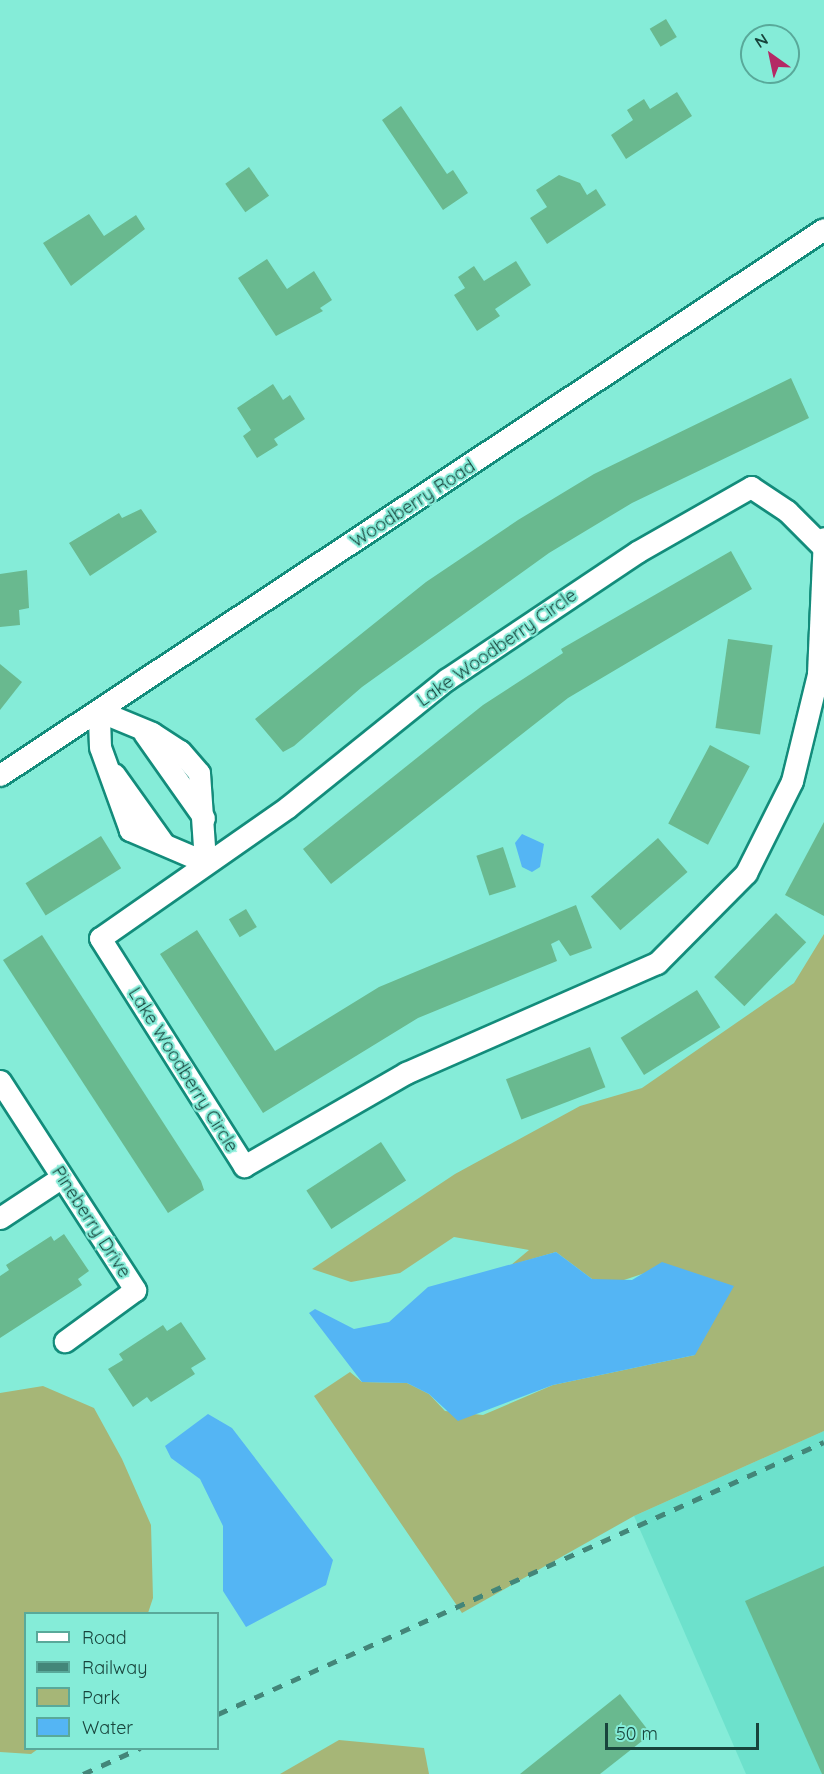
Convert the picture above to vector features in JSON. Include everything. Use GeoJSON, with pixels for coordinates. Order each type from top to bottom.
{"type":"FeatureCollection","features":[{"type":"Feature","properties":{"kind":"street","name":"Woodberry Road"},"geometry":{"type":"LineString","coordinates":[[0,775],[824,229]]}},
{"type":"Feature","properties":{"kind":"street","name":"Lake Woodberry Circle"},"geometry":{"type":"LineString","coordinates":[[751,487],[787,512],[823,542],[818,674],[792,782],[746,873],[657,963],[406,1073],[244,1166],[100,938],[205,862],[288,807],[447,679],[637,552],[751,487]]}},
{"type":"Feature","properties":{"kind":"street"},"geometry":{"type":"LineString","coordinates":[[99,711],[141,728],[180,751],[199,773],[206,820],[205,862],[130,830],[103,759],[99,711]]}},
{"type":"Feature","properties":{"kind":"street","name":"Pineberry Drive"},"geometry":{"type":"LineString","coordinates":[[0,1081],[135,1290],[65,1341]]}},
{"type":"Feature","properties":{"kind":"street"},"geometry":{"type":"LineString","coordinates":[[0,1218],[62,1177]]}},
{"type":"Feature","properties":{"kind":"shaded area"},"geometry":{"type":"Polygon","coordinates":[[[824,1431],[824,1774],[746,1774],[634,1516],[824,1431]]]}},
{"type":"Feature","properties":{"kind":"green space"},"geometry":{"type":"Polygon","coordinates":[[[824,934],[824,1431],[634,1516],[462,1613],[314,1396],[350,1372],[362,1382],[407,1383],[429,1394],[445,1411],[483,1415],[553,1385],[695,1355],[654,1270],[615,1283],[592,1279],[556,1252],[511,1265],[529,1250],[454,1237],[400,1273],[351,1282],[312,1269],[455,1174],[580,1106],[642,1088],[794,983],[824,934]]]}},
{"type":"Feature","properties":{"kind":"green space"},"geometry":{"type":"Polygon","coordinates":[[[43,1386],[94,1408],[122,1459],[151,1525],[153,1598],[148,1612],[24,1612],[24,1750],[37,1750],[31,1754],[0,1752],[0,1393],[43,1386]]]}},
{"type":"Feature","properties":{"kind":"green space"},"geometry":{"type":"Polygon","coordinates":[[[339,1740],[424,1748],[429,1774],[280,1774],[339,1740]]]}},
{"type":"Feature","properties":{"kind":"water"},"geometry":{"type":"Polygon","coordinates":[[[522,834],[544,844],[540,867],[532,872],[522,867],[515,843],[522,834]]]}},
{"type":"Feature","properties":{"kind":"water"},"geometry":{"type":"Polygon","coordinates":[[[556,1252],[592,1279],[632,1280],[662,1262],[734,1286],[695,1355],[553,1385],[458,1421],[429,1394],[407,1383],[362,1382],[309,1313],[315,1309],[354,1329],[389,1322],[428,1287],[556,1252]]]}},
{"type":"Feature","properties":{"kind":"water"},"geometry":{"type":"Polygon","coordinates":[[[208,1414],[232,1428],[333,1560],[326,1585],[246,1627],[223,1591],[223,1526],[200,1479],[171,1458],[165,1446],[208,1414]]]}},
{"type":"Feature","properties":{"kind":"building"},"geometry":{"type":"Polygon","coordinates":[[[666,19],[677,37],[661,47],[650,29],[666,19]]]}},
{"type":"Feature","properties":{"kind":"building"},"geometry":{"type":"Polygon","coordinates":[[[677,92],[692,116],[626,159],[611,135],[633,120],[627,110],[644,99],[650,109],[677,92]]]}},
{"type":"Feature","properties":{"kind":"building"},"geometry":{"type":"Polygon","coordinates":[[[401,106],[447,174],[453,170],[468,193],[443,210],[382,120],[401,106]]]}},
{"type":"Feature","properties":{"kind":"building"},"geometry":{"type":"Polygon","coordinates":[[[249,167],[269,196],[245,212],[225,184],[249,167]]]}},
{"type":"Feature","properties":{"kind":"building"},"geometry":{"type":"Polygon","coordinates":[[[559,175],[580,183],[587,195],[596,189],[606,205],[547,244],[530,218],[547,207],[536,190],[559,175]]]}},
{"type":"Feature","properties":{"kind":"building"},"geometry":{"type":"Polygon","coordinates":[[[89,214],[104,236],[136,215],[145,229],[71,286],[43,243],[89,214]]]}},
{"type":"Feature","properties":{"kind":"building"},"geometry":{"type":"Polygon","coordinates":[[[267,259],[287,289],[314,271],[332,300],[320,308],[323,311],[276,336],[238,278],[267,259]]]}},
{"type":"Feature","properties":{"kind":"building"},"geometry":{"type":"Polygon","coordinates":[[[516,261],[531,285],[495,309],[500,316],[477,331],[454,295],[465,288],[458,277],[474,266],[484,281],[516,261]]]}},
{"type":"Feature","properties":{"kind":"building"},"geometry":{"type":"Polygon","coordinates":[[[791,378],[809,418],[632,503],[549,553],[362,687],[294,746],[283,752],[255,719],[426,582],[518,520],[594,474],[791,378]]]}},
{"type":"Feature","properties":{"kind":"building"},"geometry":{"type":"Polygon","coordinates":[[[273,384],[283,400],[290,395],[305,419],[274,439],[278,445],[257,458],[243,436],[251,430],[237,408],[273,384]]]}},
{"type":"Feature","properties":{"kind":"building"},"geometry":{"type":"Polygon","coordinates":[[[141,509],[157,532],[90,576],[69,543],[119,513],[122,518],[141,509]]]}},
{"type":"Feature","properties":{"kind":"building"},"geometry":{"type":"Polygon","coordinates":[[[731,551],[752,589],[568,698],[331,884],[303,849],[483,705],[563,653],[561,649],[731,551]]]}},
{"type":"Feature","properties":{"kind":"building"},"geometry":{"type":"Polygon","coordinates":[[[27,570],[29,608],[19,610],[20,625],[0,627],[0,574],[27,570]]]}},
{"type":"Feature","properties":{"kind":"building"},"geometry":{"type":"Polygon","coordinates":[[[728,639],[773,645],[760,734],[715,728],[728,639]]]}},
{"type":"Feature","properties":{"kind":"building"},"geometry":{"type":"Polygon","coordinates":[[[0,664],[22,682],[0,710],[0,664]]]}},
{"type":"Feature","properties":{"kind":"building"},"geometry":{"type":"Polygon","coordinates":[[[710,745],[750,766],[708,845],[668,824],[710,745]]]}},
{"type":"Feature","properties":{"kind":"building"},"geometry":{"type":"Polygon","coordinates":[[[824,822],[824,916],[785,895],[824,822]]]}},
{"type":"Feature","properties":{"kind":"building"},"geometry":{"type":"Polygon","coordinates":[[[101,836],[121,868],[46,915],[26,883],[101,836]]]}},
{"type":"Feature","properties":{"kind":"building"},"geometry":{"type":"Polygon","coordinates":[[[658,838],[688,872],[620,930],[591,896],[658,838]]]}},
{"type":"Feature","properties":{"kind":"building"},"geometry":{"type":"Polygon","coordinates":[[[503,847],[516,887],[489,896],[476,856],[503,847]]]}},
{"type":"Feature","properties":{"kind":"building"},"geometry":{"type":"Polygon","coordinates":[[[576,905],[592,948],[570,956],[559,940],[551,944],[557,961],[418,1018],[263,1113],[160,954],[197,930],[275,1051],[379,987],[576,905]]]}},
{"type":"Feature","properties":{"kind":"building"},"geometry":{"type":"Polygon","coordinates":[[[246,909],[257,927],[240,937],[229,919],[246,909]]]}},
{"type":"Feature","properties":{"kind":"building"},"geometry":{"type":"Polygon","coordinates":[[[776,913],[806,942],[744,1006],[714,977],[776,913]]]}},
{"type":"Feature","properties":{"kind":"building"},"geometry":{"type":"Polygon","coordinates":[[[42,935],[201,1181],[204,1190],[168,1213],[3,960],[42,935]]]}},
{"type":"Feature","properties":{"kind":"building"},"geometry":{"type":"Polygon","coordinates":[[[697,990],[720,1027],[644,1075],[621,1038],[697,990]]]}},
{"type":"Feature","properties":{"kind":"building"},"geometry":{"type":"Polygon","coordinates":[[[590,1047],[605,1087],[521,1119],[506,1079],[590,1047]]]}},
{"type":"Feature","properties":{"kind":"building"},"geometry":{"type":"Polygon","coordinates":[[[381,1142],[406,1181],[331,1229],[306,1190],[381,1142]]]}},
{"type":"Feature","properties":{"kind":"building"},"geometry":{"type":"Polygon","coordinates":[[[64,1234],[89,1271],[78,1279],[82,1285],[0,1338],[0,1276],[9,1270],[6,1265],[51,1236],[54,1241],[64,1234]]]}},
{"type":"Feature","properties":{"kind":"building"},"geometry":{"type":"Polygon","coordinates":[[[181,1322],[206,1359],[191,1368],[195,1374],[151,1402],[147,1397],[133,1407],[108,1369],[123,1360],[119,1354],[163,1325],[167,1331],[181,1322]]]}},
{"type":"Feature","properties":{"kind":"building"},"geometry":{"type":"Polygon","coordinates":[[[824,1566],[824,1774],[822,1774],[745,1601],[824,1566]]]}},
{"type":"Feature","properties":{"kind":"building"},"geometry":{"type":"Polygon","coordinates":[[[620,1694],[651,1734],[600,1774],[520,1774],[620,1694]]]}},
{"type":"Feature","properties":{"kind":"railway"},"geometry":{"type":"LineString","coordinates":[[219,1714],[824,1442]]}},
{"type":"Feature","properties":{"kind":"railway"},"geometry":{"type":"LineString","coordinates":[[83,1774],[136,1750]]}}]}
